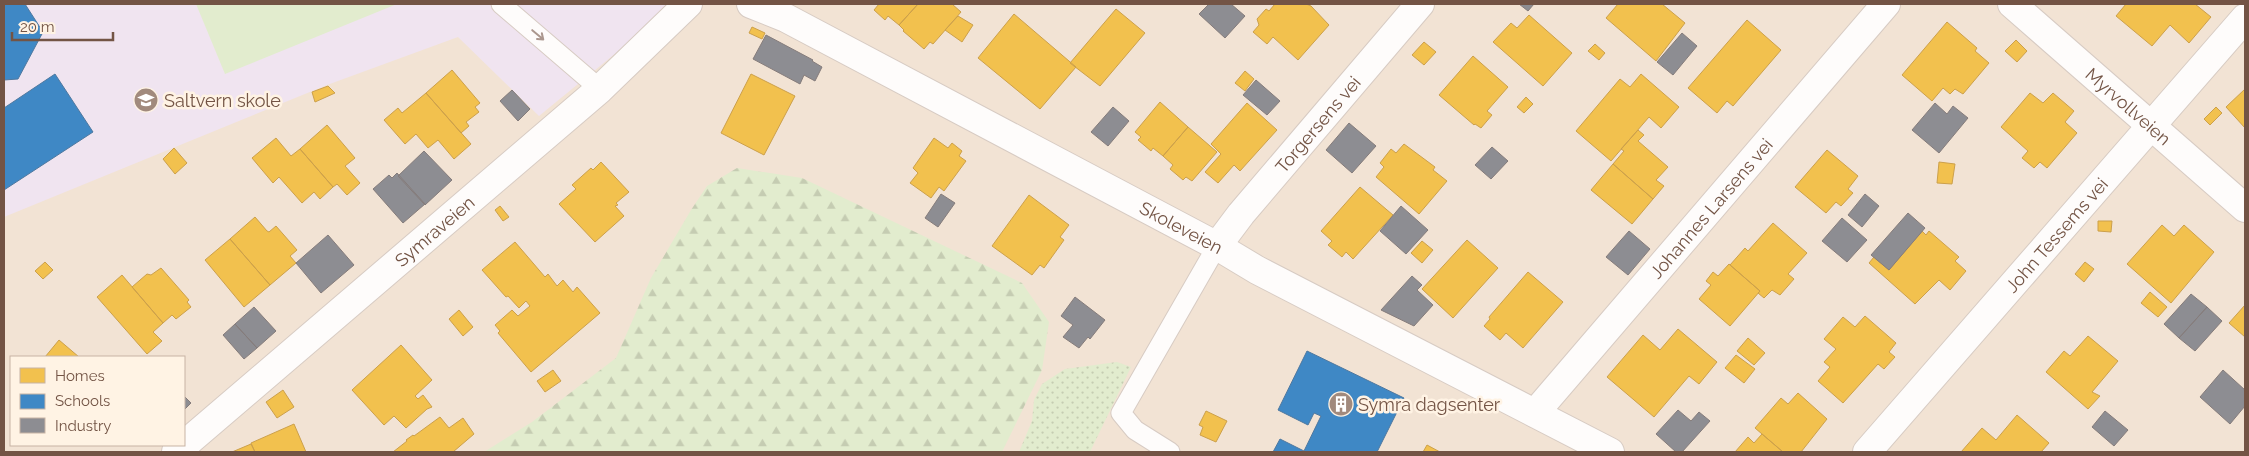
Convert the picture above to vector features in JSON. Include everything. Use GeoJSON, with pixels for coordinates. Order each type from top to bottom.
{"type":"FeatureCollection","features":[{"type":"Feature","properties":{"kind":"street","name":"Symraveien"},"geometry":{"type":"LineString","coordinates":[[185,444],[600,90],[688,4]]}},
{"type":"Feature","properties":{"kind":"street","name":"Skoleveien"},"geometry":{"type":"LineString","coordinates":[[751,4],[786,18],[1217,246],[1257,270],[1610,452]]}},
{"type":"Feature","properties":{"kind":"street","name":"Torgersens vei"},"geometry":{"type":"LineString","coordinates":[[1217,246],[1241,214],[1420,4]]}},
{"type":"Feature","properties":{"kind":"street","name":"Johannes Larsens vei"},"geometry":{"type":"LineString","coordinates":[[1535,412],[1886,4]]}},
{"type":"Feature","properties":{"kind":"street","name":"Myrvollveien"},"geometry":{"type":"LineString","coordinates":[[2012,4],[2245,208]]}},
{"type":"Feature","properties":{"kind":"street","name":"John Tessems vei"},"geometry":{"type":"LineString","coordinates":[[1867,452],[2245,18]]}},
{"type":"Feature","properties":{"kind":"lane"},"geometry":{"type":"LineString","coordinates":[[501,4],[600,90]]}},
{"type":"Feature","properties":{"kind":"lane"},"geometry":{"type":"LineString","coordinates":[[1170,452],[1134,430],[1121,413],[1217,246]]}},
{"type":"Feature","properties":{"kind":"shaded area"},"geometry":{"type":"Polygon","coordinates":[[[4,4],[2245,4],[2245,452],[4,452],[4,4]]]}},
{"type":"Feature","properties":{"kind":"shaded area","name":"Saltvern skole"},"geometry":{"type":"Polygon","coordinates":[[[4,4],[666,4],[655,21],[539,116],[458,37],[327,85],[4,217],[4,4]]]}},
{"type":"Feature","properties":{"kind":"green space"},"geometry":{"type":"Polygon","coordinates":[[[196,4],[397,4],[225,74],[196,4]]]}},
{"type":"Feature","properties":{"kind":"green space"},"geometry":{"type":"Polygon","coordinates":[[[737,168],[802,178],[1022,283],[1049,322],[1042,370],[1002,452],[484,452],[532,422],[616,358],[651,278],[691,210],[707,186],[737,168]]]}},
{"type":"Feature","properties":{"kind":"green space"},"geometry":{"type":"Polygon","coordinates":[[[1117,362],[1131,367],[1090,452],[1019,452],[1032,421],[1034,400],[1042,384],[1065,369],[1117,362]]]}},
{"type":"Feature","properties":{"kind":"building: Homes"},"geometry":{"type":"Polygon","coordinates":[[[879,4],[918,4],[899,25],[888,16],[885,20],[874,10],[879,4]]]}},
{"type":"Feature","properties":{"kind":"building: Homes"},"geometry":{"type":"Polygon","coordinates":[[[918,4],[952,4],[961,12],[933,44],[930,42],[924,49],[903,31],[899,25],[918,4]]]}},
{"type":"Feature","properties":{"kind":"building: Homes"},"geometry":{"type":"Polygon","coordinates":[[[1275,4],[1306,4],[1311,6],[1329,25],[1298,60],[1273,37],[1267,44],[1253,32],[1259,25],[1257,19],[1266,9],[1269,11],[1275,4]]]}},
{"type":"Feature","properties":{"kind":"building: Homes"},"geometry":{"type":"Polygon","coordinates":[[[1618,4],[1662,4],[1685,23],[1656,61],[1606,18],[1618,4]]]}},
{"type":"Feature","properties":{"kind":"building: Homes"},"geometry":{"type":"Polygon","coordinates":[[[2126,4],[2195,4],[2211,17],[2189,43],[2170,25],[2152,46],[2116,16],[2126,4]]]}},
{"type":"Feature","properties":{"kind":"building: Homes"},"geometry":{"type":"Polygon","coordinates":[[[1116,9],[1145,33],[1100,86],[1070,63],[1116,9]]]}},
{"type":"Feature","properties":{"kind":"building: Homes"},"geometry":{"type":"Polygon","coordinates":[[[1014,14],[1076,67],[1040,109],[978,58],[1014,14]]]}},
{"type":"Feature","properties":{"kind":"building: Homes"},"geometry":{"type":"Polygon","coordinates":[[[1529,15],[1572,53],[1543,86],[1493,42],[1511,23],[1517,28],[1529,15]]]}},
{"type":"Feature","properties":{"kind":"building: Homes"},"geometry":{"type":"Polygon","coordinates":[[[958,16],[973,25],[962,42],[945,30],[958,16]]]}},
{"type":"Feature","properties":{"kind":"building: Homes"},"geometry":{"type":"Polygon","coordinates":[[[1747,20],[1781,50],[1733,106],[1727,101],[1717,113],[1688,88],[1747,20]]]}},
{"type":"Feature","properties":{"kind":"building: Homes"},"geometry":{"type":"Polygon","coordinates":[[[1947,22],[1977,48],[1975,51],[1989,63],[1963,94],[1955,89],[1950,94],[1943,88],[1932,101],[1902,75],[1947,22]]]}},
{"type":"Feature","properties":{"kind":"building: Homes"},"geometry":{"type":"Polygon","coordinates":[[[752,27],[765,33],[762,39],[749,33],[752,27]]]}},
{"type":"Feature","properties":{"kind":"building: Homes"},"geometry":{"type":"Polygon","coordinates":[[[2016,40],[2027,51],[2017,62],[2005,51],[2016,40]]]}},
{"type":"Feature","properties":{"kind":"building: Homes"},"geometry":{"type":"Polygon","coordinates":[[[1424,42],[1436,52],[1424,65],[1412,55],[1424,42]]]}},
{"type":"Feature","properties":{"kind":"building: Homes"},"geometry":{"type":"Polygon","coordinates":[[[1595,44],[1605,53],[1599,60],[1588,51],[1595,44]]]}},
{"type":"Feature","properties":{"kind":"building: Homes"},"geometry":{"type":"Polygon","coordinates":[[[1473,56],[1508,87],[1487,111],[1492,115],[1481,128],[1474,125],[1439,95],[1473,56]]]}},
{"type":"Feature","properties":{"kind":"building: Homes"},"geometry":{"type":"Polygon","coordinates":[[[452,70],[480,103],[475,107],[479,112],[466,122],[469,126],[461,133],[426,93],[452,70]]]}},
{"type":"Feature","properties":{"kind":"building: Homes"},"geometry":{"type":"Polygon","coordinates":[[[1245,71],[1254,79],[1245,91],[1235,83],[1245,71]]]}},
{"type":"Feature","properties":{"kind":"building: Homes"},"geometry":{"type":"Polygon","coordinates":[[[751,74],[795,96],[764,155],[721,133],[751,74]]]}},
{"type":"Feature","properties":{"kind":"building: Homes"},"geometry":{"type":"Polygon","coordinates":[[[1641,74],[1679,107],[1661,128],[1649,117],[1611,161],[1576,131],[1620,79],[1630,87],[1641,74]]]}},
{"type":"Feature","properties":{"kind":"building: Homes"},"geometry":{"type":"Polygon","coordinates":[[[328,86],[335,93],[315,102],[312,92],[328,86]]]}},
{"type":"Feature","properties":{"kind":"building: Homes"},"geometry":{"type":"Polygon","coordinates":[[[2245,89],[2245,128],[2226,107],[2245,89]]]}},
{"type":"Feature","properties":{"kind":"building: Homes"},"geometry":{"type":"Polygon","coordinates":[[[426,93],[471,144],[454,159],[438,140],[428,148],[416,134],[405,144],[384,120],[398,108],[402,113],[426,93]]]}},
{"type":"Feature","properties":{"kind":"building: Homes"},"geometry":{"type":"Polygon","coordinates":[[[2030,93],[2043,103],[2053,93],[2074,111],[2065,122],[2077,133],[2047,168],[2040,162],[2034,168],[2022,158],[2028,151],[2001,127],[2030,93]]]}},
{"type":"Feature","properties":{"kind":"building: Homes"},"geometry":{"type":"Polygon","coordinates":[[[1526,97],[1533,104],[1524,113],[1517,107],[1526,97]]]}},
{"type":"Feature","properties":{"kind":"building: Homes"},"geometry":{"type":"Polygon","coordinates":[[[1160,102],[1188,127],[1163,156],[1153,148],[1151,151],[1138,140],[1141,137],[1135,132],[1160,102]]]}},
{"type":"Feature","properties":{"kind":"building: Homes"},"geometry":{"type":"Polygon","coordinates":[[[1247,103],[1277,130],[1240,171],[1234,165],[1218,183],[1205,172],[1221,154],[1211,144],[1247,103]]]}},
{"type":"Feature","properties":{"kind":"building: Homes"},"geometry":{"type":"Polygon","coordinates":[[[2216,107],[2222,113],[2210,125],[2204,119],[2216,107]]]}},
{"type":"Feature","properties":{"kind":"building: Homes"},"geometry":{"type":"Polygon","coordinates":[[[327,125],[355,158],[345,166],[360,183],[347,195],[337,184],[333,187],[300,149],[327,125]]]}},
{"type":"Feature","properties":{"kind":"building: Homes"},"geometry":{"type":"Polygon","coordinates":[[[1188,127],[1217,152],[1192,181],[1186,177],[1183,180],[1170,169],[1173,165],[1163,156],[1188,127]]]}},
{"type":"Feature","properties":{"kind":"building: Homes"},"geometry":{"type":"Polygon","coordinates":[[[1638,130],[1644,135],[1638,141],[1668,167],[1656,180],[1664,186],[1653,199],[1613,164],[1624,151],[1621,149],[1638,130]]]}},
{"type":"Feature","properties":{"kind":"building: Homes"},"geometry":{"type":"Polygon","coordinates":[[[276,138],[291,156],[300,149],[333,187],[320,199],[314,192],[302,203],[279,177],[273,183],[252,158],[276,138]]]}},
{"type":"Feature","properties":{"kind":"building: Homes"},"geometry":{"type":"Polygon","coordinates":[[[934,138],[948,148],[952,143],[962,151],[959,156],[966,161],[944,191],[939,187],[931,198],[910,183],[918,173],[913,168],[934,138]]]}},
{"type":"Feature","properties":{"kind":"building: Homes"},"geometry":{"type":"Polygon","coordinates":[[[1404,144],[1435,167],[1433,170],[1447,181],[1419,214],[1376,177],[1384,167],[1380,163],[1391,149],[1396,153],[1404,144]]]}},
{"type":"Feature","properties":{"kind":"building: Homes"},"geometry":{"type":"Polygon","coordinates":[[[174,148],[187,163],[175,174],[163,159],[174,148]]]}},
{"type":"Feature","properties":{"kind":"building: Homes"},"geometry":{"type":"Polygon","coordinates":[[[1827,150],[1858,176],[1848,189],[1853,193],[1841,206],[1836,202],[1826,213],[1795,187],[1827,150]]]}},
{"type":"Feature","properties":{"kind":"building: Homes"},"geometry":{"type":"Polygon","coordinates":[[[601,162],[629,192],[615,206],[624,216],[595,242],[559,204],[576,189],[572,185],[591,168],[593,170],[601,162]]]}},
{"type":"Feature","properties":{"kind":"building: Homes"},"geometry":{"type":"Polygon","coordinates":[[[1939,162],[1955,164],[1952,184],[1937,183],[1939,162]]]}},
{"type":"Feature","properties":{"kind":"building: Homes"},"geometry":{"type":"Polygon","coordinates":[[[1613,164],[1653,199],[1632,224],[1591,190],[1613,164]]]}},
{"type":"Feature","properties":{"kind":"building: Homes"},"geometry":{"type":"Polygon","coordinates":[[[1360,187],[1393,215],[1353,259],[1346,252],[1342,257],[1328,245],[1332,241],[1321,231],[1360,187]]]}},
{"type":"Feature","properties":{"kind":"building: Homes"},"geometry":{"type":"Polygon","coordinates":[[[1029,195],[1069,225],[1060,237],[1064,240],[1044,268],[1040,265],[1032,275],[992,246],[1029,195]]]}},
{"type":"Feature","properties":{"kind":"building: Homes"},"geometry":{"type":"Polygon","coordinates":[[[500,206],[509,217],[503,221],[495,210],[500,206]]]}},
{"type":"Feature","properties":{"kind":"building: Homes"},"geometry":{"type":"Polygon","coordinates":[[[255,217],[269,232],[276,226],[297,250],[290,256],[296,263],[270,285],[230,239],[255,217]]]}},
{"type":"Feature","properties":{"kind":"building: Homes"},"geometry":{"type":"Polygon","coordinates":[[[2098,221],[2112,221],[2111,232],[2098,231],[2098,221]]]}},
{"type":"Feature","properties":{"kind":"building: Homes"},"geometry":{"type":"Polygon","coordinates":[[[1773,223],[1807,253],[1788,274],[1794,279],[1780,295],[1772,290],[1764,298],[1758,293],[1760,291],[1730,265],[1745,248],[1748,251],[1773,223]]]}},
{"type":"Feature","properties":{"kind":"building: Homes"},"geometry":{"type":"Polygon","coordinates":[[[2162,225],[2174,236],[2184,225],[2214,252],[2171,303],[2127,264],[2162,225]]]}},
{"type":"Feature","properties":{"kind":"building: Homes"},"geometry":{"type":"Polygon","coordinates":[[[1922,231],[1926,235],[1929,231],[1959,257],[1955,261],[1966,271],[1950,290],[1939,280],[1915,304],[1869,263],[1874,257],[1889,270],[1922,231]]]}},
{"type":"Feature","properties":{"kind":"building: Homes"},"geometry":{"type":"Polygon","coordinates":[[[230,239],[270,285],[244,307],[205,260],[230,239]]]}},
{"type":"Feature","properties":{"kind":"building: Homes"},"geometry":{"type":"Polygon","coordinates":[[[1467,240],[1498,268],[1453,318],[1422,289],[1467,240]]]}},
{"type":"Feature","properties":{"kind":"building: Homes"},"geometry":{"type":"Polygon","coordinates":[[[1422,241],[1433,250],[1422,263],[1411,253],[1422,241]]]}},
{"type":"Feature","properties":{"kind":"building: Homes"},"geometry":{"type":"Polygon","coordinates":[[[515,242],[545,277],[548,274],[557,286],[563,280],[573,292],[577,287],[600,313],[531,372],[498,333],[500,331],[495,325],[512,310],[518,316],[530,306],[526,301],[519,308],[508,296],[506,297],[482,270],[515,242]]]}},
{"type":"Feature","properties":{"kind":"building: Homes"},"geometry":{"type":"Polygon","coordinates":[[[45,262],[53,270],[43,279],[35,271],[45,262]]]}},
{"type":"Feature","properties":{"kind":"building: Homes"},"geometry":{"type":"Polygon","coordinates":[[[2085,262],[2094,269],[2084,282],[2075,274],[2085,262]]]}},
{"type":"Feature","properties":{"kind":"building: Homes"},"geometry":{"type":"Polygon","coordinates":[[[1729,264],[1760,291],[1730,326],[1699,299],[1711,285],[1706,281],[1713,272],[1718,276],[1729,264]]]}},
{"type":"Feature","properties":{"kind":"building: Homes"},"geometry":{"type":"Polygon","coordinates":[[[161,268],[189,300],[187,302],[191,307],[176,319],[172,315],[163,323],[132,287],[147,274],[151,275],[161,268]]]}},
{"type":"Feature","properties":{"kind":"building: Homes"},"geometry":{"type":"Polygon","coordinates":[[[1528,272],[1563,302],[1523,348],[1506,333],[1500,340],[1484,326],[1490,319],[1489,317],[1528,272]]]}},
{"type":"Feature","properties":{"kind":"building: Homes"},"geometry":{"type":"Polygon","coordinates":[[[122,275],[163,323],[153,332],[162,341],[147,354],[97,297],[122,275]]]}},
{"type":"Feature","properties":{"kind":"building: Homes"},"geometry":{"type":"Polygon","coordinates":[[[2150,292],[2167,307],[2158,317],[2141,303],[2150,292]]]}},
{"type":"Feature","properties":{"kind":"building: Homes"},"geometry":{"type":"Polygon","coordinates":[[[2245,305],[2245,337],[2229,323],[2245,305]]]}},
{"type":"Feature","properties":{"kind":"building: Homes"},"geometry":{"type":"Polygon","coordinates":[[[459,310],[473,327],[463,336],[449,319],[459,310]]]}},
{"type":"Feature","properties":{"kind":"building: Homes"},"geometry":{"type":"Polygon","coordinates":[[[1865,316],[1896,343],[1889,352],[1895,357],[1884,369],[1878,364],[1843,403],[1818,381],[1830,367],[1824,362],[1836,349],[1824,339],[1843,317],[1855,327],[1865,316]]]}},
{"type":"Feature","properties":{"kind":"building: Homes"},"geometry":{"type":"Polygon","coordinates":[[[1678,329],[1717,362],[1699,384],[1689,376],[1654,417],[1607,377],[1643,335],[1660,350],[1678,329]]]}},
{"type":"Feature","properties":{"kind":"building: Homes"},"geometry":{"type":"Polygon","coordinates":[[[2088,336],[2118,361],[2092,392],[2100,396],[2088,409],[2046,372],[2064,351],[2070,356],[2088,336]]]}},
{"type":"Feature","properties":{"kind":"building: Homes"},"geometry":{"type":"Polygon","coordinates":[[[1748,338],[1765,353],[1754,365],[1737,351],[1748,338]]]}},
{"type":"Feature","properties":{"kind":"building: Homes"},"geometry":{"type":"Polygon","coordinates":[[[59,340],[78,356],[46,356],[59,340]]]}},
{"type":"Feature","properties":{"kind":"building: Homes"},"geometry":{"type":"Polygon","coordinates":[[[401,345],[432,380],[415,396],[418,399],[423,395],[432,407],[427,409],[406,428],[394,416],[384,425],[352,390],[401,345]]]}},
{"type":"Feature","properties":{"kind":"building: Homes"},"geometry":{"type":"Polygon","coordinates":[[[1736,355],[1755,369],[1744,383],[1725,368],[1736,355]]]}},
{"type":"Feature","properties":{"kind":"building: Homes"},"geometry":{"type":"Polygon","coordinates":[[[553,370],[561,381],[545,392],[537,381],[553,370]]]}},
{"type":"Feature","properties":{"kind":"building: Homes"},"geometry":{"type":"Polygon","coordinates":[[[283,390],[294,407],[277,418],[266,402],[283,390]]]}},
{"type":"Feature","properties":{"kind":"building: Homes"},"geometry":{"type":"Polygon","coordinates":[[[1798,393],[1827,419],[1801,452],[1783,452],[1755,428],[1781,398],[1788,404],[1798,393]]]}},
{"type":"Feature","properties":{"kind":"building: Homes"},"geometry":{"type":"Polygon","coordinates":[[[1206,411],[1227,421],[1216,442],[1200,435],[1203,427],[1199,425],[1206,411]]]}},
{"type":"Feature","properties":{"kind":"building: Homes"},"geometry":{"type":"Polygon","coordinates":[[[2017,415],[2049,443],[2041,452],[1961,452],[1982,428],[1996,440],[2017,415]]]}},
{"type":"Feature","properties":{"kind":"building: Homes"},"geometry":{"type":"Polygon","coordinates":[[[440,417],[449,428],[463,418],[474,434],[453,452],[393,452],[406,440],[440,417]]]}},
{"type":"Feature","properties":{"kind":"building: Homes"},"geometry":{"type":"Polygon","coordinates":[[[294,424],[306,452],[255,452],[251,443],[294,424]]]}},
{"type":"Feature","properties":{"kind":"building: Homes"},"geometry":{"type":"Polygon","coordinates":[[[1762,434],[1783,452],[1735,452],[1748,437],[1754,443],[1762,434]]]}},
{"type":"Feature","properties":{"kind":"building: Homes"},"geometry":{"type":"Polygon","coordinates":[[[251,444],[255,452],[232,452],[251,444]]]}},
{"type":"Feature","properties":{"kind":"building: Homes"},"geometry":{"type":"Polygon","coordinates":[[[1427,445],[1440,452],[1423,452],[1427,445]]]}},
{"type":"Feature","properties":{"kind":"building: Schools"},"geometry":{"type":"Polygon","coordinates":[[[4,4],[25,4],[43,32],[18,79],[4,80],[4,4]]]}},
{"type":"Feature","properties":{"kind":"building: Schools"},"geometry":{"type":"Polygon","coordinates":[[[55,74],[93,132],[4,190],[4,108],[55,74]]]}},
{"type":"Feature","properties":{"kind":"building: Schools","name":"Symra dagsenter"},"geometry":{"type":"Polygon","coordinates":[[[1307,351],[1404,398],[1377,452],[1273,452],[1280,439],[1304,451],[1321,416],[1314,413],[1308,425],[1278,410],[1307,351]]]}},
{"type":"Feature","properties":{"kind":"building: Industry"},"geometry":{"type":"Polygon","coordinates":[[[1209,4],[1231,4],[1245,16],[1225,38],[1199,14],[1209,4]]]}},
{"type":"Feature","properties":{"kind":"building: Industry"},"geometry":{"type":"Polygon","coordinates":[[[1519,4],[1534,4],[1528,11],[1519,4]]]}},
{"type":"Feature","properties":{"kind":"building: Industry"},"geometry":{"type":"Polygon","coordinates":[[[1682,33],[1697,46],[1673,75],[1657,62],[1682,33]]]}},
{"type":"Feature","properties":{"kind":"building: Industry"},"geometry":{"type":"Polygon","coordinates":[[[766,35],[813,60],[822,67],[815,81],[804,75],[800,84],[753,59],[766,35]]]}},
{"type":"Feature","properties":{"kind":"building: Industry"},"geometry":{"type":"Polygon","coordinates":[[[1256,80],[1280,101],[1267,115],[1243,95],[1256,80]]]}},
{"type":"Feature","properties":{"kind":"building: Industry"},"geometry":{"type":"Polygon","coordinates":[[[512,90],[530,109],[518,121],[500,101],[512,90]]]}},
{"type":"Feature","properties":{"kind":"building: Industry"},"geometry":{"type":"Polygon","coordinates":[[[1935,103],[1947,114],[1953,106],[1968,118],[1939,153],[1912,130],[1935,103]]]}},
{"type":"Feature","properties":{"kind":"building: Industry"},"geometry":{"type":"Polygon","coordinates":[[[1113,107],[1129,121],[1108,146],[1091,132],[1113,107]]]}},
{"type":"Feature","properties":{"kind":"building: Industry"},"geometry":{"type":"Polygon","coordinates":[[[1349,123],[1376,146],[1352,173],[1326,150],[1349,123]]]}},
{"type":"Feature","properties":{"kind":"building: Industry"},"geometry":{"type":"Polygon","coordinates":[[[1492,147],[1508,161],[1491,179],[1475,165],[1492,147]]]}},
{"type":"Feature","properties":{"kind":"building: Industry"},"geometry":{"type":"Polygon","coordinates":[[[424,151],[452,180],[425,205],[398,176],[424,151]]]}},
{"type":"Feature","properties":{"kind":"building: Industry"},"geometry":{"type":"Polygon","coordinates":[[[397,173],[425,204],[403,223],[373,189],[389,175],[392,178],[397,173]]]}},
{"type":"Feature","properties":{"kind":"building: Industry"},"geometry":{"type":"Polygon","coordinates":[[[941,194],[955,203],[938,227],[925,218],[941,194]]]}},
{"type":"Feature","properties":{"kind":"building: Industry"},"geometry":{"type":"Polygon","coordinates":[[[1865,194],[1879,206],[1862,227],[1848,215],[1865,194]]]}},
{"type":"Feature","properties":{"kind":"building: Industry"},"geometry":{"type":"Polygon","coordinates":[[[1401,206],[1428,230],[1406,254],[1380,231],[1401,206]]]}},
{"type":"Feature","properties":{"kind":"building: Industry"},"geometry":{"type":"Polygon","coordinates":[[[1908,213],[1925,228],[1889,270],[1871,255],[1908,213]]]}},
{"type":"Feature","properties":{"kind":"building: Industry"},"geometry":{"type":"Polygon","coordinates":[[[1842,218],[1867,240],[1847,262],[1822,241],[1842,218]]]}},
{"type":"Feature","properties":{"kind":"building: Industry"},"geometry":{"type":"Polygon","coordinates":[[[1629,231],[1650,249],[1628,275],[1606,257],[1629,231]]]}},
{"type":"Feature","properties":{"kind":"building: Industry"},"geometry":{"type":"Polygon","coordinates":[[[328,235],[354,265],[321,293],[296,263],[328,235]]]}},
{"type":"Feature","properties":{"kind":"building: Industry"},"geometry":{"type":"Polygon","coordinates":[[[1412,276],[1422,285],[1417,290],[1433,305],[1414,326],[1381,310],[1412,276]]]}},
{"type":"Feature","properties":{"kind":"building: Industry"},"geometry":{"type":"Polygon","coordinates":[[[2191,294],[2207,307],[2179,338],[2164,324],[2191,294]]]}},
{"type":"Feature","properties":{"kind":"building: Industry"},"geometry":{"type":"Polygon","coordinates":[[[1075,297],[1105,320],[1090,339],[1088,337],[1079,348],[1063,337],[1073,325],[1061,316],[1075,297]]]}},
{"type":"Feature","properties":{"kind":"building: Industry"},"geometry":{"type":"Polygon","coordinates":[[[254,307],[276,331],[257,348],[235,324],[254,307]]]}},
{"type":"Feature","properties":{"kind":"building: Industry"},"geometry":{"type":"Polygon","coordinates":[[[2207,307],[2222,321],[2195,351],[2179,338],[2207,307]]]}},
{"type":"Feature","properties":{"kind":"building: Industry"},"geometry":{"type":"Polygon","coordinates":[[[235,324],[257,348],[244,359],[223,335],[235,324]]]}},
{"type":"Feature","properties":{"kind":"building: Industry"},"geometry":{"type":"Polygon","coordinates":[[[2223,370],[2245,390],[2245,406],[2230,424],[2200,397],[2223,370]]]}},
{"type":"Feature","properties":{"kind":"building: Industry"},"geometry":{"type":"Polygon","coordinates":[[[185,397],[191,403],[185,409],[185,397]]]}},
{"type":"Feature","properties":{"kind":"building: Industry"},"geometry":{"type":"Polygon","coordinates":[[[1678,410],[1691,421],[1699,412],[1710,421],[1682,452],[1676,452],[1656,434],[1678,410]]]}},
{"type":"Feature","properties":{"kind":"building: Industry"},"geometry":{"type":"Polygon","coordinates":[[[2105,411],[2128,430],[2114,446],[2092,427],[2105,411]]]}},
{"type":"Feature","properties":{"kind":"place","name":"Saltvern skole"},"geometry":{"type":"Point","coordinates":[146,100]}},
{"type":"Feature","properties":{"kind":"place","name":"Symra dagsenter"},"geometry":{"type":"Point","coordinates":[1341,404]}}]}
